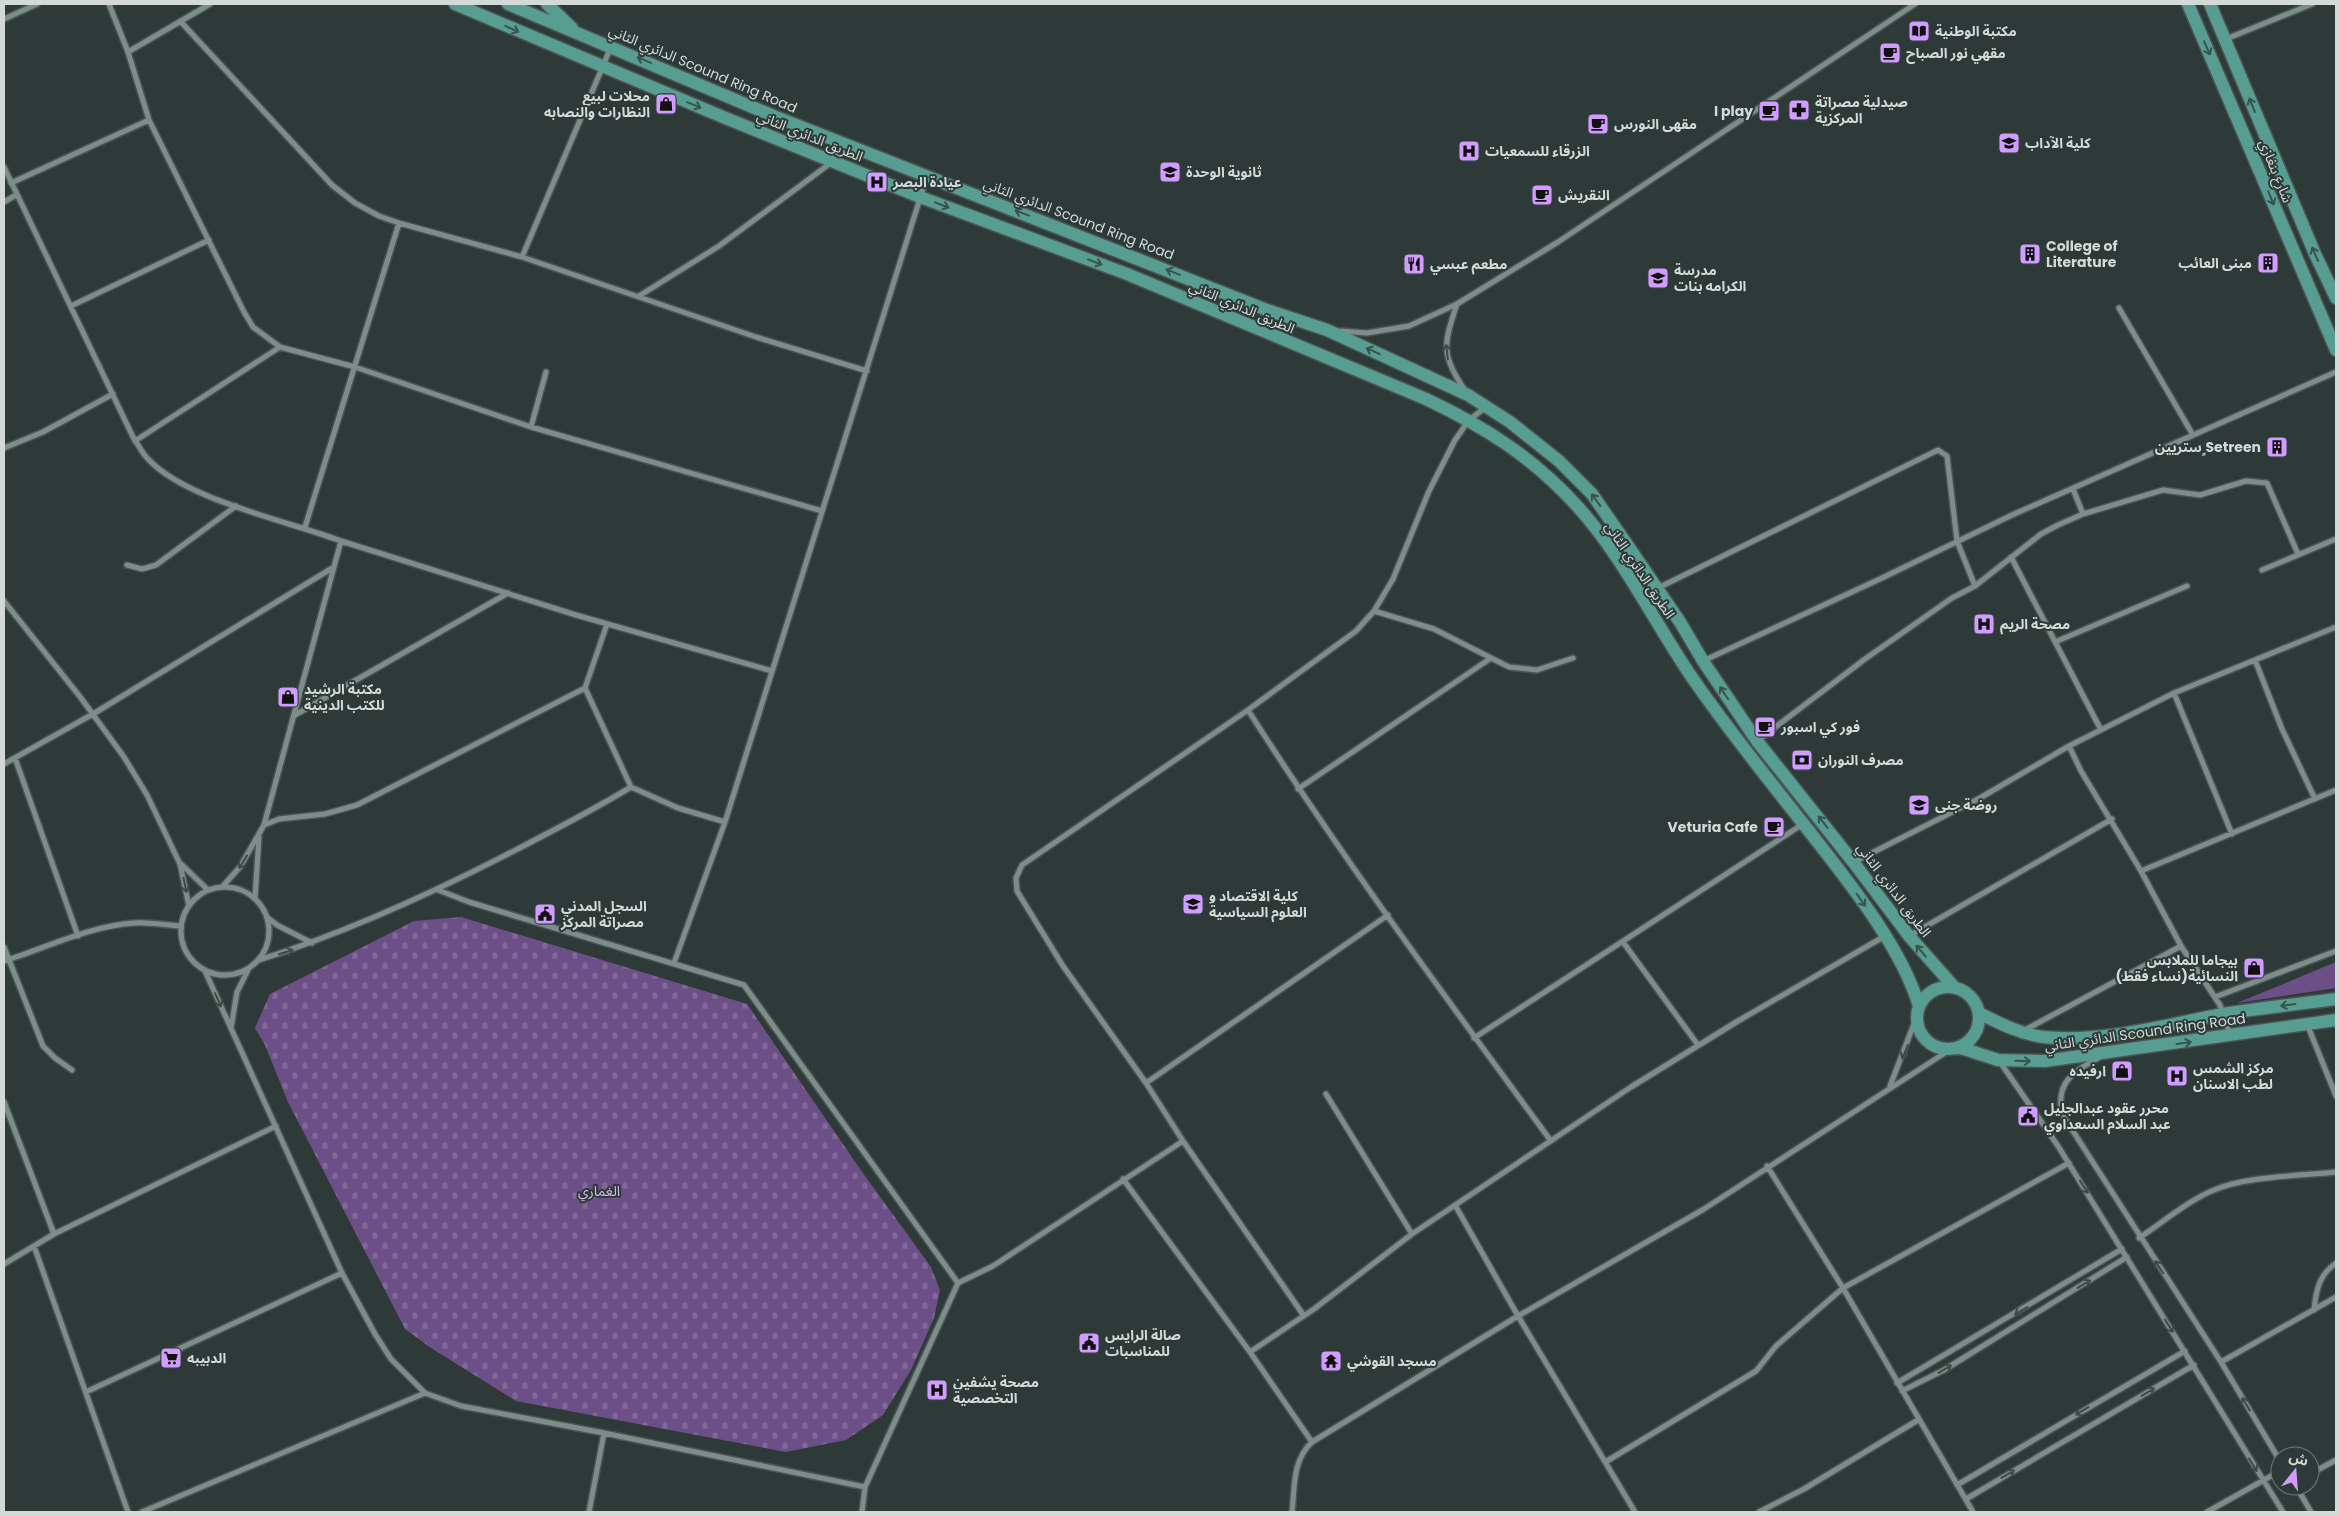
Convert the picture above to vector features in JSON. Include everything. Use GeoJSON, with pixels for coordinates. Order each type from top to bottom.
{"type":"FeatureCollection","features":[{"type":"Feature","properties":{"kind":"main road","name":"الطريق الدائري الثاني"},"geometry":{"type":"LineString","coordinates":[[455,4],[469,6],[602,66],[832,162],[1127,274],[1259,331],[1426,399],[1469,420],[1501,439],[1544,473],[1578,507],[1614,552],[1690,675],[1833,861],[1886,936],[1914,988],[1918,1011]]}},
{"type":"Feature","properties":{"kind":"main road","name":"الدائري الثاني Scound Ring Road"},"geometry":{"type":"LineString","coordinates":[[508,4],[576,31],[776,117],[1267,310],[1327,330],[1417,371]]}},
{"type":"Feature","properties":{"kind":"main road"},"geometry":{"type":"LineString","coordinates":[[547,4],[576,31]]}},
{"type":"Feature","properties":{"kind":"main road","name":"شارع بنغازي"},"geometry":{"type":"LineString","coordinates":[[2188,4],[2336,350]]}},
{"type":"Feature","properties":{"kind":"main road","name":"شارع بنغازي"},"geometry":{"type":"LineString","coordinates":[[2210,4],[2282,177],[2336,298]]}},
{"type":"Feature","properties":{"kind":"main road"},"geometry":{"type":"LineString","coordinates":[[1259,331],[1267,310]]}},
{"type":"Feature","properties":{"kind":"main road","name":"الطريق الدائري الثاني"},"geometry":{"type":"LineString","coordinates":[[1417,371],[1468,395],[1487,407],[1560,461],[1592,494],[1680,622],[1703,661],[1756,741],[1854,862],[1909,936],[1954,987]]}},
{"type":"Feature","properties":{"kind":"main road"},"geometry":{"type":"LineString","coordinates":[[1943,987],[1954,987],[1968,994],[1977,1006],[1979,1013],[1978,1024],[1968,1042],[1955,1048],[1942,1048],[1926,1040],[1921,1033],[1918,1011],[1924,997],[1933,990],[1943,987]]}},
{"type":"Feature","properties":{"kind":"main road","name":"الدائري الثاني Scound Ring Road"},"geometry":{"type":"LineString","coordinates":[[1979,1013],[2021,1032],[2041,1037],[2090,1036],[2155,1028],[2224,1014],[2336,999]]}},
{"type":"Feature","properties":{"kind":"main road","name":"الدائري الثاني Scound Ring Road"},"geometry":{"type":"LineString","coordinates":[[1955,1048],[1998,1060],[2045,1061],[2336,1020]]}},
{"type":"Feature","properties":{"kind":"street"},"geometry":{"type":"LineString","coordinates":[[4,19],[37,4]]}},
{"type":"Feature","properties":{"kind":"street"},"geometry":{"type":"LineString","coordinates":[[109,4],[128,52],[150,120],[253,328],[280,347],[355,367],[531,427],[822,511]]}},
{"type":"Feature","properties":{"kind":"street"},"geometry":{"type":"LineString","coordinates":[[128,52],[210,4]]}},
{"type":"Feature","properties":{"kind":"street"},"geometry":{"type":"LineString","coordinates":[[1327,330],[1367,333],[1409,326],[1458,304],[1558,242],[1915,4]]}},
{"type":"Feature","properties":{"kind":"street"},"geometry":{"type":"LineString","coordinates":[[2225,39],[2312,4]]}},
{"type":"Feature","properties":{"kind":"street"},"geometry":{"type":"LineString","coordinates":[[181,22],[332,184],[355,202],[379,216],[522,257],[756,337],[867,371]]}},
{"type":"Feature","properties":{"kind":"street"},"geometry":{"type":"LineString","coordinates":[[522,257],[611,46]]}},
{"type":"Feature","properties":{"kind":"street"},"geometry":{"type":"LineString","coordinates":[[11,183],[150,120]]}},
{"type":"Feature","properties":{"kind":"street"},"geometry":{"type":"LineString","coordinates":[[639,296],[719,246],[832,162]]}},
{"type":"Feature","properties":{"kind":"street"},"geometry":{"type":"LineString","coordinates":[[4,168],[136,441],[148,459],[169,475],[207,495],[236,506],[607,624],[772,671]]}},
{"type":"Feature","properties":{"kind":"street"},"geometry":{"type":"LineString","coordinates":[[674,963],[725,822],[927,176]]}},
{"type":"Feature","properties":{"kind":"street"},"geometry":{"type":"LineString","coordinates":[[4,202],[16,195]]}},
{"type":"Feature","properties":{"kind":"street"},"geometry":{"type":"LineString","coordinates":[[305,527],[400,223]]}},
{"type":"Feature","properties":{"kind":"street"},"geometry":{"type":"LineString","coordinates":[[70,306],[210,240]]}},
{"type":"Feature","properties":{"kind":"street"},"geometry":{"type":"LineString","coordinates":[[1458,304],[1446,340],[1447,359],[1456,378],[1468,395]]}},
{"type":"Feature","properties":{"kind":"street"},"geometry":{"type":"LineString","coordinates":[[2119,308],[2192,434]]}},
{"type":"Feature","properties":{"kind":"street"},"geometry":{"type":"LineString","coordinates":[[136,441],[280,347]]}},
{"type":"Feature","properties":{"kind":"street"},"geometry":{"type":"LineString","coordinates":[[531,427],[546,372]]}},
{"type":"Feature","properties":{"kind":"street"},"geometry":{"type":"LineString","coordinates":[[1703,661],[2012,515],[2336,372]]}},
{"type":"Feature","properties":{"kind":"street"},"geometry":{"type":"LineString","coordinates":[[4,448],[43,432],[113,394]]}},
{"type":"Feature","properties":{"kind":"street"},"geometry":{"type":"LineString","coordinates":[[1304,1316],[1183,1141],[1146,1083],[1063,966],[1017,891],[1016,878],[1022,865],[1248,710],[1356,631],[1374,611],[1393,579],[1429,492],[1450,448],[1469,420],[1487,407]]}},
{"type":"Feature","properties":{"kind":"street"},"geometry":{"type":"LineString","coordinates":[[1657,588],[1938,450],[1947,456],[1957,541],[1975,586]]}},
{"type":"Feature","properties":{"kind":"street"},"geometry":{"type":"LineString","coordinates":[[1756,741],[1864,659],[1952,598],[1975,586],[2041,534],[2083,514],[2162,490],[2206,494],[2239,482],[2256,481],[2267,483],[2298,554]]}},
{"type":"Feature","properties":{"kind":"street"},"geometry":{"type":"LineString","coordinates":[[2073,489],[2083,514]]}},
{"type":"Feature","properties":{"kind":"street"},"geometry":{"type":"LineString","coordinates":[[126,565],[142,569],[156,565],[236,506]]}},
{"type":"Feature","properties":{"kind":"street"},"geometry":{"type":"LineString","coordinates":[[2262,570],[2336,539]]}},
{"type":"Feature","properties":{"kind":"street"},"geometry":{"type":"LineString","coordinates":[[222,887],[240,867],[264,825],[341,540]]}},
{"type":"Feature","properties":{"kind":"street"},"geometry":{"type":"LineString","coordinates":[[2011,557],[2101,730]]}},
{"type":"Feature","properties":{"kind":"street"},"geometry":{"type":"LineString","coordinates":[[4,764],[93,714],[334,567]]}},
{"type":"Feature","properties":{"kind":"street"},"geometry":{"type":"LineString","coordinates":[[2055,642],[2187,586]]}},
{"type":"Feature","properties":{"kind":"street"},"geometry":{"type":"LineString","coordinates":[[295,715],[508,593]]}},
{"type":"Feature","properties":{"kind":"street"},"geometry":{"type":"LineString","coordinates":[[4,601],[93,714],[124,757],[147,795],[180,864],[189,906]]}},
{"type":"Feature","properties":{"kind":"street"},"geometry":{"type":"LineString","coordinates":[[1374,611],[1434,629],[1509,667],[1537,670],[1573,658]]}},
{"type":"Feature","properties":{"kind":"street"},"geometry":{"type":"LineString","coordinates":[[607,624],[586,688],[631,787],[678,808],[725,822]]}},
{"type":"Feature","properties":{"kind":"street"},"geometry":{"type":"LineString","coordinates":[[1854,862],[1980,798],[2069,746],[2174,693],[2336,627]]}},
{"type":"Feature","properties":{"kind":"street"},"geometry":{"type":"LineString","coordinates":[[1298,789],[1491,658]]}},
{"type":"Feature","properties":{"kind":"street"},"geometry":{"type":"LineString","coordinates":[[2256,660],[2282,729],[2315,799]]}},
{"type":"Feature","properties":{"kind":"street"},"geometry":{"type":"LineString","coordinates":[[264,825],[279,819],[325,814],[357,805],[586,688]]}},
{"type":"Feature","properties":{"kind":"street"},"geometry":{"type":"LineString","coordinates":[[2174,693],[2232,834]]}},
{"type":"Feature","properties":{"kind":"street"},"geometry":{"type":"LineString","coordinates":[[1248,710],[1298,789],[1474,1038],[1551,1140]]}},
{"type":"Feature","properties":{"kind":"street"},"geometry":{"type":"LineString","coordinates":[[2069,746],[2081,771],[2112,819],[2181,946],[2215,997],[2224,1014],[2231,1036]]}},
{"type":"Feature","properties":{"kind":"street"},"geometry":{"type":"LineString","coordinates":[[15,758],[78,936]]}},
{"type":"Feature","properties":{"kind":"street"},"geometry":{"type":"LineString","coordinates":[[259,960],[312,944],[438,890],[593,810],[631,787]]}},
{"type":"Feature","properties":{"kind":"street"},"geometry":{"type":"LineString","coordinates":[[2141,871],[2336,790]]}},
{"type":"Feature","properties":{"kind":"street"},"geometry":{"type":"LineString","coordinates":[[1909,936],[2112,819]]}},
{"type":"Feature","properties":{"kind":"street"},"geometry":{"type":"LineString","coordinates":[[1474,1038],[1803,824]]}},
{"type":"Feature","properties":{"kind":"street"},"geometry":{"type":"LineString","coordinates":[[255,898],[260,834]]}},
{"type":"Feature","properties":{"kind":"street"},"geometry":{"type":"LineString","coordinates":[[180,864],[208,890]]}},
{"type":"Feature","properties":{"kind":"street"},"geometry":{"type":"LineString","coordinates":[[248,970],[233,975],[218,975],[205,971],[194,963],[186,952],[181,940],[180,926],[189,906],[197,896],[208,890],[222,887],[236,888],[255,898],[267,917],[277,925],[312,944]]}},
{"type":"Feature","properties":{"kind":"street"},"geometry":{"type":"LineString","coordinates":[[438,890],[477,905],[744,985],[958,1283]]}},
{"type":"Feature","properties":{"kind":"street"},"geometry":{"type":"LineString","coordinates":[[1146,1083],[1388,915]]}},
{"type":"Feature","properties":{"kind":"street"},"geometry":{"type":"LineString","coordinates":[[231,1028],[237,992],[248,970],[259,960],[267,947],[270,932],[267,917]]}},
{"type":"Feature","properties":{"kind":"street"},"geometry":{"type":"LineString","coordinates":[[4,961],[78,936],[134,923],[180,926]]}},
{"type":"Feature","properties":{"kind":"street"},"geometry":{"type":"LineString","coordinates":[[1250,1352],[1304,1316],[1412,1234],[1551,1140],[1698,1045],[1886,936]]}},
{"type":"Feature","properties":{"kind":"street"},"geometry":{"type":"LineString","coordinates":[[1623,942],[1698,1045]]}},
{"type":"Feature","properties":{"kind":"street"},"geometry":{"type":"LineString","coordinates":[[2021,1032],[2181,946]]}},
{"type":"Feature","properties":{"kind":"street"},"geometry":{"type":"LineString","coordinates":[[4,947],[44,1046],[55,1058],[72,1070]]}},
{"type":"Feature","properties":{"kind":"street"},"geometry":{"type":"LineString","coordinates":[[2215,997],[2336,951]]}},
{"type":"Feature","properties":{"kind":"street"},"geometry":{"type":"LineString","coordinates":[[205,971],[342,1273],[375,1334],[391,1359],[425,1392],[461,1406],[865,1486]]}},
{"type":"Feature","properties":{"kind":"street"},"geometry":{"type":"LineString","coordinates":[[1890,1087],[1918,1011]]}},
{"type":"Feature","properties":{"kind":"street"},"geometry":{"type":"LineString","coordinates":[[2306,1024],[2336,1096]]}},
{"type":"Feature","properties":{"kind":"street"},"geometry":{"type":"LineString","coordinates":[[1292,1512],[1297,1461],[1312,1442],[1518,1316],[1704,1209],[1890,1087],[1955,1048]]}},
{"type":"Feature","properties":{"kind":"street"},"geometry":{"type":"LineString","coordinates":[[2108,1053],[2081,1068],[2066,1080],[2059,1101],[2067,1122],[2139,1238],[2221,1362],[2271,1446]]}},
{"type":"Feature","properties":{"kind":"street"},"geometry":{"type":"LineString","coordinates":[[1998,1060],[2069,1163],[2283,1512]]}},
{"type":"Feature","properties":{"kind":"street"},"geometry":{"type":"LineString","coordinates":[[1326,1094],[1412,1234]]}},
{"type":"Feature","properties":{"kind":"street"},"geometry":{"type":"LineString","coordinates":[[4,1102],[54,1234]]}},
{"type":"Feature","properties":{"kind":"street"},"geometry":{"type":"LineString","coordinates":[[4,1264],[54,1234],[276,1126]]}},
{"type":"Feature","properties":{"kind":"street"},"geometry":{"type":"LineString","coordinates":[[862,1512],[865,1486],[958,1283],[976,1276],[993,1266],[1183,1141]]}},
{"type":"Feature","properties":{"kind":"street"},"geometry":{"type":"LineString","coordinates":[[1607,1461],[1756,1370],[1776,1346],[1843,1288],[2069,1163]]}},
{"type":"Feature","properties":{"kind":"street"},"geometry":{"type":"LineString","coordinates":[[1767,1166],[1843,1288],[1973,1512]]}},
{"type":"Feature","properties":{"kind":"street"},"geometry":{"type":"LineString","coordinates":[[2139,1238],[2203,1196],[2222,1187],[2239,1183],[2336,1172]]}},
{"type":"Feature","properties":{"kind":"street"},"geometry":{"type":"LineString","coordinates":[[1123,1179],[1250,1352],[1312,1442]]}},
{"type":"Feature","properties":{"kind":"street"},"geometry":{"type":"LineString","coordinates":[[1455,1205],[1518,1316],[1607,1461],[1635,1512]]}},
{"type":"Feature","properties":{"kind":"street"},"geometry":{"type":"LineString","coordinates":[[34,1246],[128,1512]]}},
{"type":"Feature","properties":{"kind":"street"},"geometry":{"type":"LineString","coordinates":[[1897,1383],[2122,1249]]}},
{"type":"Feature","properties":{"kind":"street"},"geometry":{"type":"LineString","coordinates":[[1902,1392],[1944,1370],[2127,1257]]}},
{"type":"Feature","properties":{"kind":"street"},"geometry":{"type":"LineString","coordinates":[[2314,1310],[2316,1290],[2322,1277],[2336,1263]]}},
{"type":"Feature","properties":{"kind":"street"},"geometry":{"type":"LineString","coordinates":[[86,1392],[342,1273]]}},
{"type":"Feature","properties":{"kind":"street"},"geometry":{"type":"LineString","coordinates":[[2221,1362],[2336,1297]]}},
{"type":"Feature","properties":{"kind":"street"},"geometry":{"type":"LineString","coordinates":[[1957,1485],[2185,1351]]}},
{"type":"Feature","properties":{"kind":"street"},"geometry":{"type":"LineString","coordinates":[[1966,1499],[2194,1365]]}},
{"type":"Feature","properties":{"kind":"street"},"geometry":{"type":"LineString","coordinates":[[142,1512],[425,1392]]}},
{"type":"Feature","properties":{"kind":"street"},"geometry":{"type":"LineString","coordinates":[[1759,1512],[1804,1489],[1918,1420]]}},
{"type":"Feature","properties":{"kind":"street"},"geometry":{"type":"LineString","coordinates":[[589,1512],[604,1433]]}},
{"type":"Feature","properties":{"kind":"street"},"geometry":{"type":"LineString","coordinates":[[2320,1469],[2336,1460]]}},
{"type":"Feature","properties":{"kind":"street"},"geometry":{"type":"LineString","coordinates":[[2208,1512],[2270,1476]]}},
{"type":"Feature","properties":{"kind":"street"},"geometry":{"type":"LineString","coordinates":[[2302,1496],[2311,1512]]}},
{"type":"Feature","properties":{"kind":"green space","name":"الغماري"},"geometry":{"type":"Polygon","coordinates":[[[461,917],[747,1004],[860,1169],[931,1267],[940,1290],[934,1318],[911,1370],[883,1415],[846,1440],[786,1452],[516,1401],[431,1348],[405,1329],[288,1102],[265,1045],[255,1028],[270,994],[414,921],[461,917]]]}},
{"type":"Feature","properties":{"kind":"green space"},"geometry":{"type":"Polygon","coordinates":[[[2336,962],[2336,988],[2237,1003],[2336,962]]]}},
{"type":"Feature","properties":{"kind":"place","name":"مكتبة الوطنية"},"geometry":{"type":"Point","coordinates":[1919,31]}},
{"type":"Feature","properties":{"kind":"place","name":"مقهي نور الصباح"},"geometry":{"type":"Point","coordinates":[1890,53]}},
{"type":"Feature","properties":{"kind":"place","name":"محلات لبيع النظارات والنصابه"},"geometry":{"type":"Point","coordinates":[666,104]}},
{"type":"Feature","properties":{"kind":"place","name":"صيدلية مصراتة المركزية"},"geometry":{"type":"Point","coordinates":[1799,110]}},
{"type":"Feature","properties":{"kind":"place","name":"I play"},"geometry":{"type":"Point","coordinates":[1769,111]}},
{"type":"Feature","properties":{"kind":"place","name":"مقهى النورس"},"geometry":{"type":"Point","coordinates":[1598,124]}},
{"type":"Feature","properties":{"kind":"place","name":"كلية الآداب"},"geometry":{"type":"Point","coordinates":[2009,143]}},
{"type":"Feature","properties":{"kind":"place","name":"الزرقاء للسمعيات"},"geometry":{"type":"Point","coordinates":[1469,151]}},
{"type":"Feature","properties":{"kind":"place","name":"ثانوية الوحدة"},"geometry":{"type":"Point","coordinates":[1170,172]}},
{"type":"Feature","properties":{"kind":"place","name":"عيادة البصر"},"geometry":{"type":"Point","coordinates":[877,182]}},
{"type":"Feature","properties":{"kind":"place","name":"النقريش"},"geometry":{"type":"Point","coordinates":[1542,195]}},
{"type":"Feature","properties":{"kind":"place","name":"College of Literature"},"geometry":{"type":"Point","coordinates":[2030,254]}},
{"type":"Feature","properties":{"kind":"place","name":"مبنى العائب"},"geometry":{"type":"Point","coordinates":[2268,263]}},
{"type":"Feature","properties":{"kind":"place","name":"مطعم عبسي"},"geometry":{"type":"Point","coordinates":[1414,264]}},
{"type":"Feature","properties":{"kind":"place","name":"مدرسة الكرامه بنات"},"geometry":{"type":"Point","coordinates":[1658,278]}},
{"type":"Feature","properties":{"kind":"place","name":"ستريين ٍSetreen"},"geometry":{"type":"Point","coordinates":[2277,447]}},
{"type":"Feature","properties":{"kind":"place","name":"مصحة الريم"},"geometry":{"type":"Point","coordinates":[1984,624]}},
{"type":"Feature","properties":{"kind":"place","name":"مكتبة الرشيد للكتب الدينية"},"geometry":{"type":"Point","coordinates":[288,697]}},
{"type":"Feature","properties":{"kind":"place","name":"فور كي اسبور"},"geometry":{"type":"Point","coordinates":[1765,727]}},
{"type":"Feature","properties":{"kind":"place","name":"مصرف النوران"},"geometry":{"type":"Point","coordinates":[1802,760]}},
{"type":"Feature","properties":{"kind":"place","name":"روضة جنى"},"geometry":{"type":"Point","coordinates":[1919,805]}},
{"type":"Feature","properties":{"kind":"place","name":"Veturia Cafe"},"geometry":{"type":"Point","coordinates":[1774,827]}},
{"type":"Feature","properties":{"kind":"place","name":"كلية الاقتصاد و العلوم السياسية"},"geometry":{"type":"Point","coordinates":[1193,904]}},
{"type":"Feature","properties":{"kind":"place","name":"السجل المدني مصراتة المركز"},"geometry":{"type":"Point","coordinates":[545,914]}},
{"type":"Feature","properties":{"kind":"place","name":"بيجاما للملابس النسائية(نساء فقط)"},"geometry":{"type":"Point","coordinates":[2254,968]}},
{"type":"Feature","properties":{"kind":"place","name":"ارفيده"},"geometry":{"type":"Point","coordinates":[2122,1071]}},
{"type":"Feature","properties":{"kind":"place","name":"مركز الشمس لطب الاسنان"},"geometry":{"type":"Point","coordinates":[2177,1076]}},
{"type":"Feature","properties":{"kind":"place","name":"محرر عقود عبدالجليل عبد السلام السعداوي"},"geometry":{"type":"Point","coordinates":[2028,1116]}},
{"type":"Feature","properties":{"kind":"place","name":"صالة الرايس للمناسبات"},"geometry":{"type":"Point","coordinates":[1089,1343]}},
{"type":"Feature","properties":{"kind":"place","name":"الدبيبه"},"geometry":{"type":"Point","coordinates":[171,1358]}},
{"type":"Feature","properties":{"kind":"place","name":"مسجد القوشي"},"geometry":{"type":"Point","coordinates":[1331,1361]}},
{"type":"Feature","properties":{"kind":"place","name":"مصحة يشفين التخصصية"},"geometry":{"type":"Point","coordinates":[937,1390]}}]}
